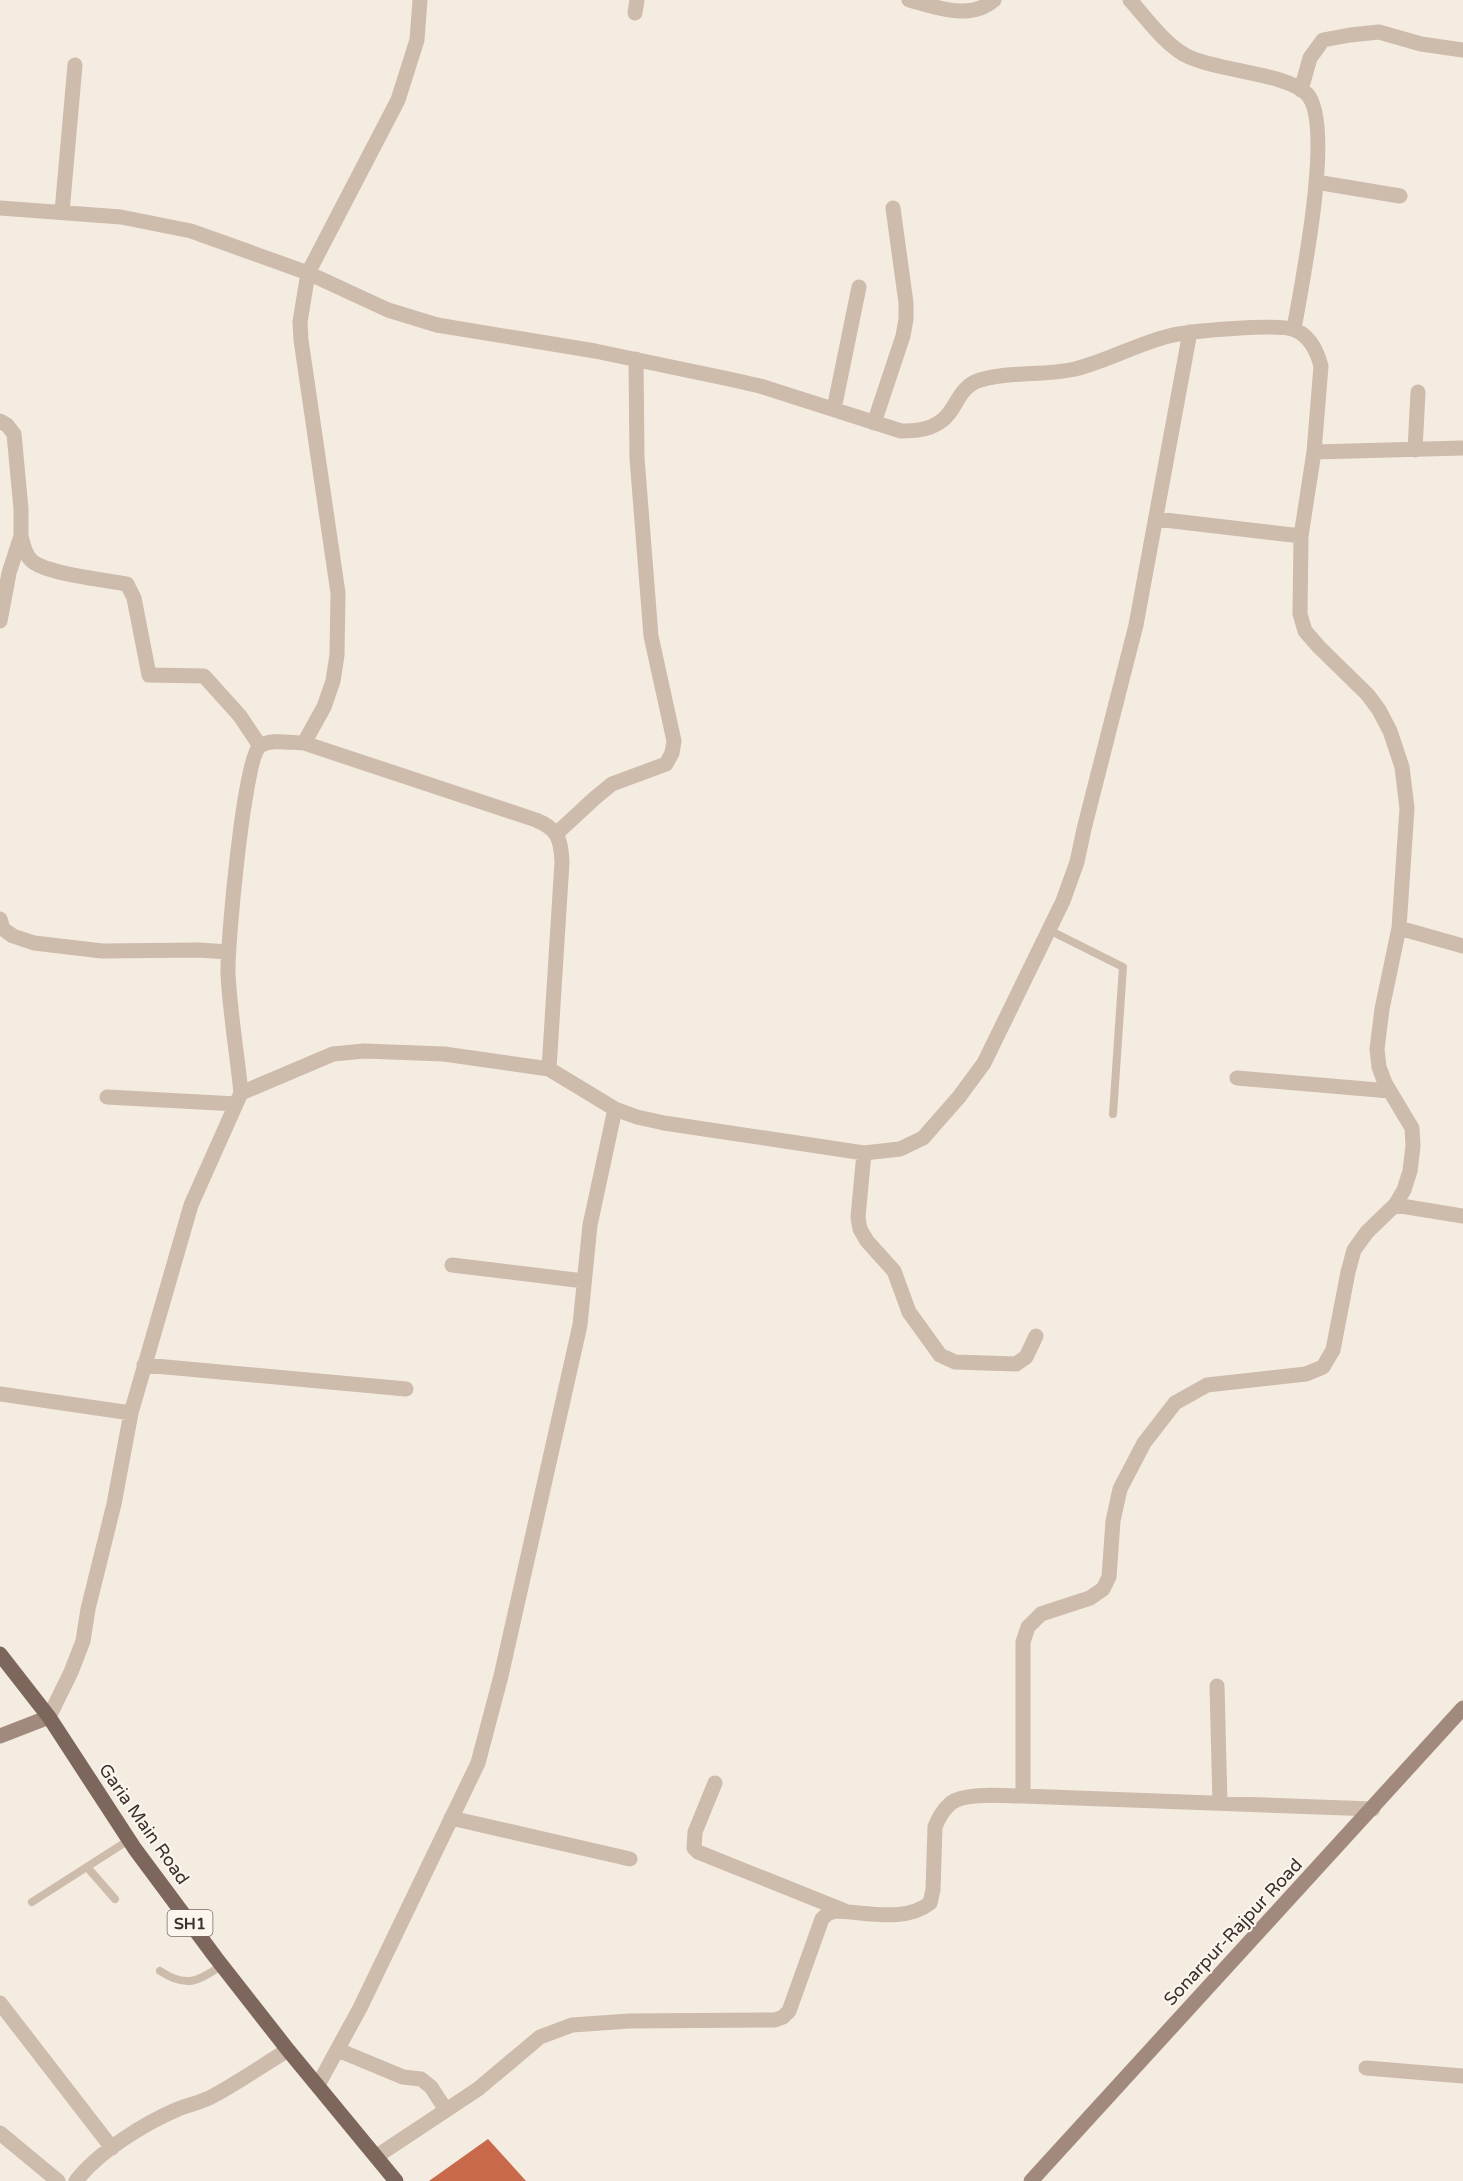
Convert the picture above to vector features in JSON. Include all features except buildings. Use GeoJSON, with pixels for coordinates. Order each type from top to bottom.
{"type":"FeatureCollection","features":[{"type":"Feature","properties":{"kind":"main road","name":"Garia Main Road"},"geometry":{"type":"LineString","coordinates":[[0,1654],[49,1717],[129,1840],[222,1965],[288,2050],[396,2181]]}},
{"type":"Feature","properties":{"kind":"main road","name":"Sonarpur-Rajpur Road"},"geometry":{"type":"LineString","coordinates":[[1031,2181],[1463,1708]]}},
{"type":"Feature","properties":{"kind":"main road"},"geometry":{"type":"LineString","coordinates":[[0,1736],[49,1717]]}},
{"type":"Feature","properties":{"kind":"street"},"geometry":{"type":"LineString","coordinates":[[304,743],[324,707],[333,681],[337,655],[338,593],[300,322],[308,273],[398,100],[417,40],[420,0]]}},
{"type":"Feature","properties":{"kind":"street"},"geometry":{"type":"LineString","coordinates":[[909,0],[957,12],[984,8],[994,0]]}},
{"type":"Feature","properties":{"kind":"street"},"geometry":{"type":"LineString","coordinates":[[1130,0],[1166,40],[1185,55],[1208,64],[1278,80],[1308,95],[1316,118],[1316,182],[1294,329]]}},
{"type":"Feature","properties":{"kind":"street"},"geometry":{"type":"LineString","coordinates":[[1301,90],[1310,58],[1323,40],[1379,32],[1421,44],[1463,50]]}},
{"type":"Feature","properties":{"kind":"street"},"geometry":{"type":"LineString","coordinates":[[62,212],[75,65]]}},
{"type":"Feature","properties":{"kind":"street"},"geometry":{"type":"LineString","coordinates":[[1316,182],[1400,196]]}},
{"type":"Feature","properties":{"kind":"street"},"geometry":{"type":"LineString","coordinates":[[0,208],[121,217],[191,231],[308,273],[388,310],[437,325],[636,359],[760,387],[901,431],[922,431],[942,422],[965,389],[978,381],[1054,373],[1078,368],[1169,336],[1190,332],[1294,329],[1312,345],[1318,354],[1321,366],[1314,452],[1301,536],[1300,614],[1305,631],[1368,695],[1379,710],[1390,730],[1402,767],[1407,808],[1400,928],[1382,1009],[1377,1049],[1379,1067],[1412,1128],[1413,1146],[1410,1171],[1404,1190],[1395,1205],[1367,1232],[1354,1250],[1347,1272],[1333,1350],[1323,1367],[1306,1374],[1207,1385],[1175,1403],[1144,1443],[1120,1489],[1113,1521],[1109,1577],[1103,1588],[1090,1598],[1041,1614],[1028,1627],[1023,1642],[1023,1796]]}},
{"type":"Feature","properties":{"kind":"street"},"geometry":{"type":"LineString","coordinates":[[874,423],[903,336],[906,319],[906,303],[893,208]]}},
{"type":"Feature","properties":{"kind":"street"},"geometry":{"type":"LineString","coordinates":[[834,409],[859,287]]}},
{"type":"Feature","properties":{"kind":"street"},"geometry":{"type":"LineString","coordinates":[[107,1097],[238,1099],[333,1054],[364,1051],[444,1054],[549,1069],[615,1109],[664,1123],[864,1153],[900,1149],[923,1138],[984,1064],[1063,901],[1077,862],[1136,625],[1190,332]]}},
{"type":"Feature","properties":{"kind":"street"},"geometry":{"type":"LineString","coordinates":[[557,833],[612,784],[666,764],[672,753],[674,741],[651,636],[637,458],[636,359]]}},
{"type":"Feature","properties":{"kind":"street"},"geometry":{"type":"LineString","coordinates":[[1415,450],[1418,392]]}},
{"type":"Feature","properties":{"kind":"street"},"geometry":{"type":"LineString","coordinates":[[0,421],[7,425],[14,434],[21,509],[21,536],[26,552],[33,562],[48,569],[127,584],[134,598],[149,675],[204,676],[240,716],[260,746]]}},
{"type":"Feature","properties":{"kind":"street"},"geometry":{"type":"LineString","coordinates":[[1314,452],[1463,448]]}},
{"type":"Feature","properties":{"kind":"street"},"geometry":{"type":"LineString","coordinates":[[1156,519],[1301,536]]}},
{"type":"Feature","properties":{"kind":"street"},"geometry":{"type":"LineString","coordinates":[[0,621],[9,573],[21,536]]}},
{"type":"Feature","properties":{"kind":"street"},"geometry":{"type":"LineString","coordinates":[[49,1717],[83,1641],[88,1609],[114,1504],[131,1413],[191,1205],[238,1099],[228,952],[249,771],[254,754],[260,746],[271,743],[304,743],[536,820],[547,824],[557,833],[562,862],[549,1069]]}},
{"type":"Feature","properties":{"kind":"street"},"geometry":{"type":"LineString","coordinates":[[0,919],[3,929],[14,936],[34,943],[102,951],[228,952]]}},
{"type":"Feature","properties":{"kind":"street"},"geometry":{"type":"LineString","coordinates":[[1400,928],[1463,946]]}},
{"type":"Feature","properties":{"kind":"street"},"geometry":{"type":"LineString","coordinates":[[1237,1077],[1390,1091]]}},
{"type":"Feature","properties":{"kind":"street"},"geometry":{"type":"LineString","coordinates":[[318,2085],[375,1978],[478,1763],[580,1325],[590,1225],[615,1109]]}},
{"type":"Feature","properties":{"kind":"street"},"geometry":{"type":"LineString","coordinates":[[864,1153],[858,1217],[860,1229],[867,1241],[894,1271],[909,1312],[940,1355],[955,1362],[1016,1364],[1026,1357],[1036,1336]]}},
{"type":"Feature","properties":{"kind":"street"},"geometry":{"type":"LineString","coordinates":[[1395,1205],[1463,1216]]}},
{"type":"Feature","properties":{"kind":"street"},"geometry":{"type":"LineString","coordinates":[[452,1265],[584,1281]]}},
{"type":"Feature","properties":{"kind":"street"},"geometry":{"type":"LineString","coordinates":[[144,1365],[406,1389]]}},
{"type":"Feature","properties":{"kind":"street"},"geometry":{"type":"LineString","coordinates":[[0,1394],[131,1413]]}},
{"type":"Feature","properties":{"kind":"street"},"geometry":{"type":"LineString","coordinates":[[1217,1686],[1220,1803]]}},
{"type":"Feature","properties":{"kind":"street"},"geometry":{"type":"LineString","coordinates":[[715,1783],[695,1832],[694,1848],[698,1852],[846,1912]]}},
{"type":"Feature","properties":{"kind":"street"},"geometry":{"type":"LineString","coordinates":[[377,2156],[478,2089],[540,2037],[572,2025],[629,2021],[775,2020],[783,2016],[789,2011],[822,1920],[827,1914],[835,1911],[910,1914],[922,1910],[930,1903],[933,1890],[935,1827],[952,1802],[972,1797],[1023,1796],[1373,1809]]}},
{"type":"Feature","properties":{"kind":"street"},"geometry":{"type":"LineString","coordinates":[[451,1818],[630,1859]]}},
{"type":"Feature","properties":{"kind":"street"},"geometry":{"type":"LineString","coordinates":[[0,2003],[112,2148]]}},
{"type":"Feature","properties":{"kind":"street"},"geometry":{"type":"LineString","coordinates":[[338,2049],[403,2077],[421,2079],[431,2087],[446,2110]]}},
{"type":"Feature","properties":{"kind":"street"},"geometry":{"type":"LineString","coordinates":[[76,2181],[85,2169],[112,2148],[176,2110],[212,2097],[288,2050]]}},
{"type":"Feature","properties":{"kind":"street"},"geometry":{"type":"LineString","coordinates":[[1366,2068],[1463,2076]]}},
{"type":"Feature","properties":{"kind":"street"},"geometry":{"type":"LineString","coordinates":[[0,2133],[58,2181]]}},
{"type":"Feature","properties":{"kind":"lane"},"geometry":{"type":"LineString","coordinates":[[1049,930],[1123,967],[1113,1114]]}},
{"type":"Feature","properties":{"kind":"lane"},"geometry":{"type":"LineString","coordinates":[[32,1902],[129,1840]]}},
{"type":"Feature","properties":{"kind":"lane"},"geometry":{"type":"LineString","coordinates":[[87,1867],[115,1899]]}},
{"type":"Feature","properties":{"kind":"lane"},"geometry":{"type":"LineString","coordinates":[[160,1971],[173,1980],[186,1983],[204,1978],[222,1965]]}}]}
